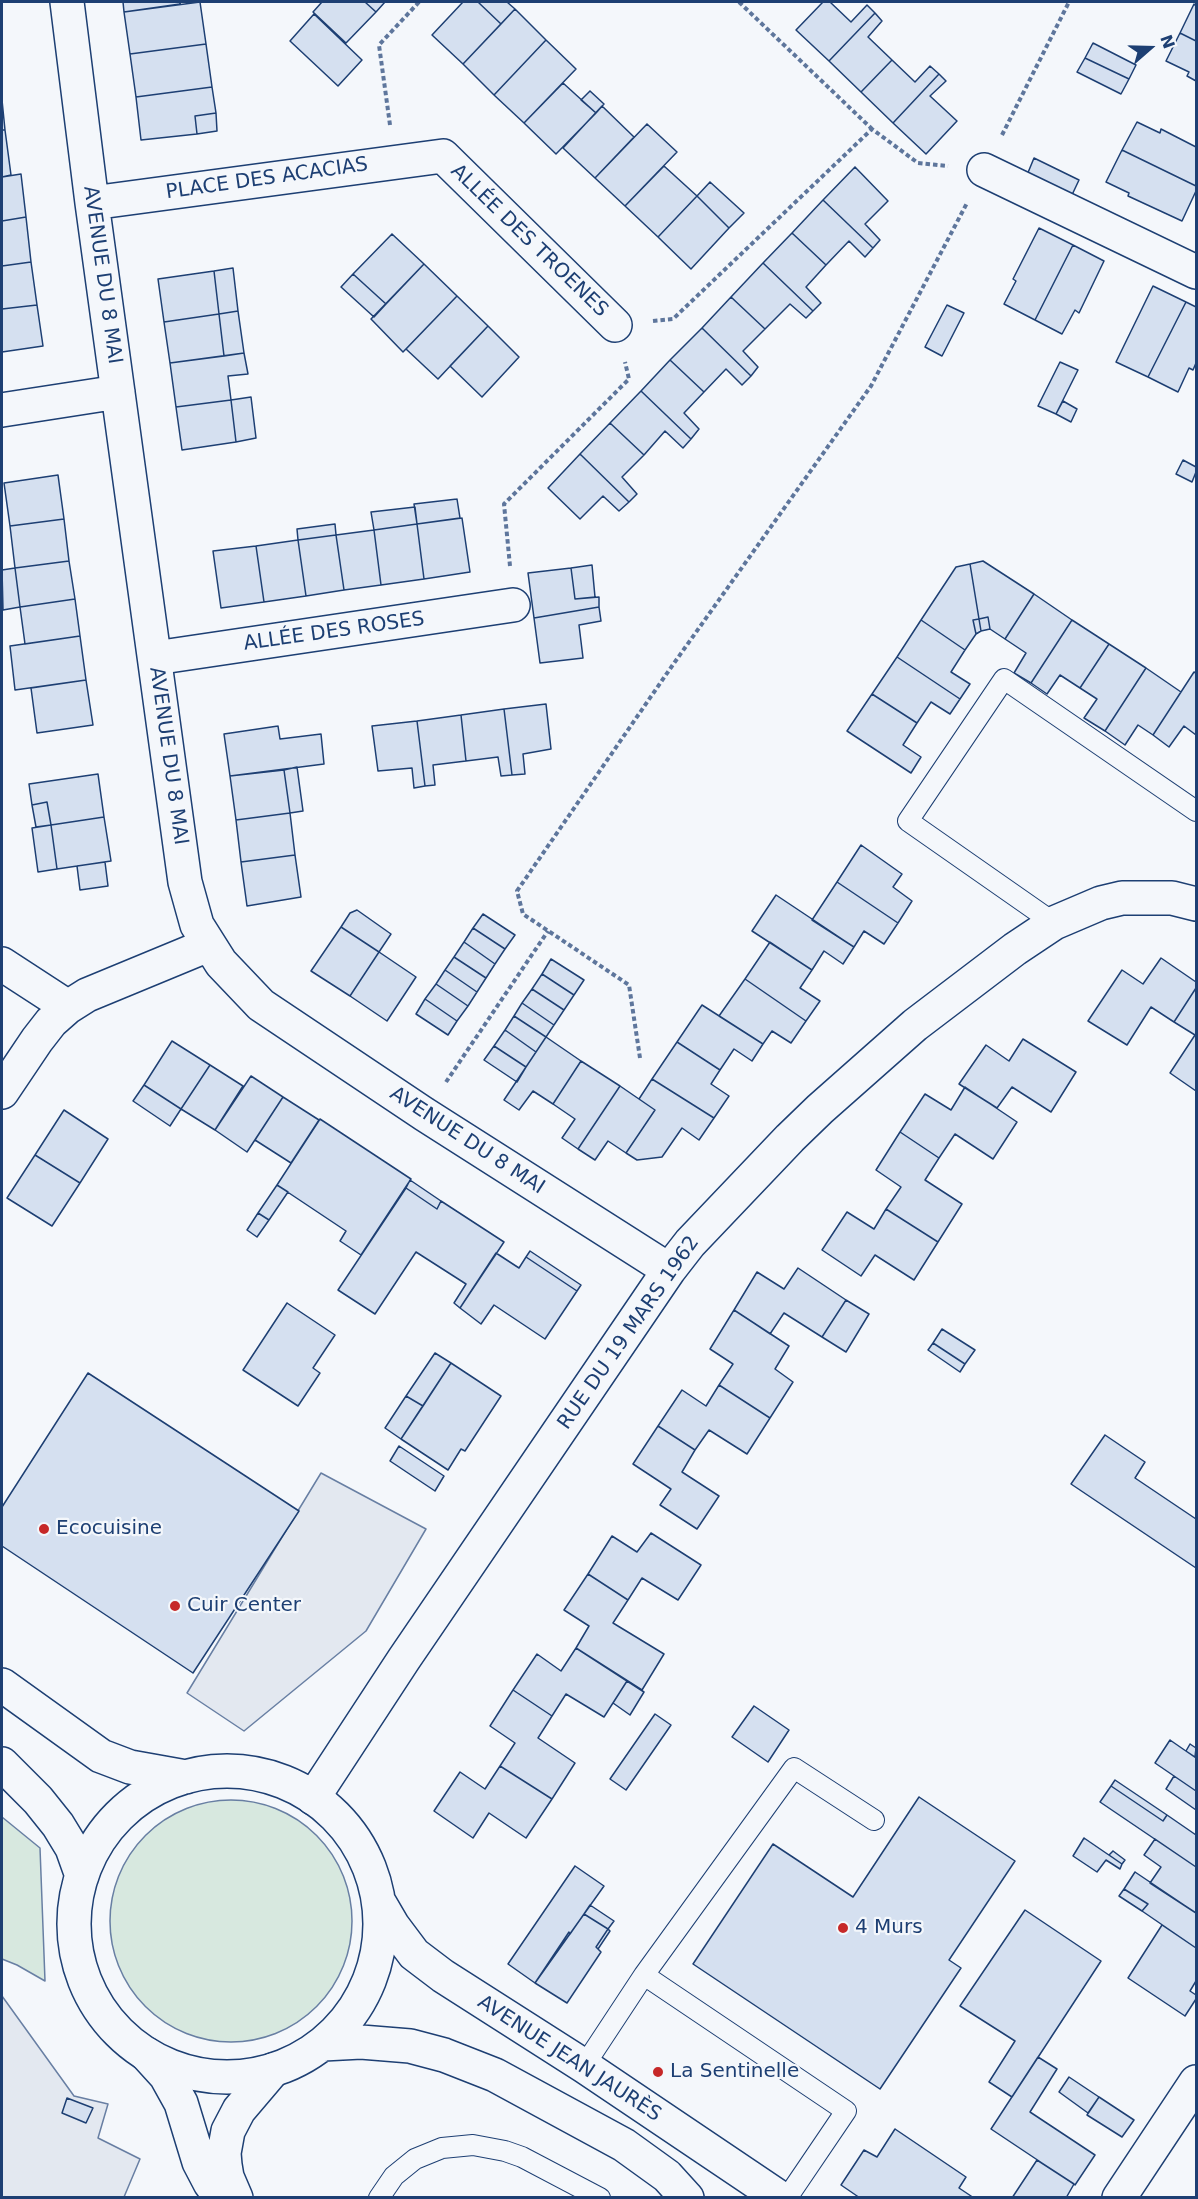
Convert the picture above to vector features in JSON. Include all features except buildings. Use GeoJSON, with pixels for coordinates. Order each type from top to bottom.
{"type":"FeatureCollection","features":[{"type":"Feature","properties":{"kind":"street","name":"AVENUE DU 8 MAI"},"geometry":{"type":"LineString","coordinates":[[67,2],[92,203],[185,882],[195,918],[208,945],[234,978],[261,1005],[424,1114],[669,1270]]}},
{"type":"Feature","properties":{"kind":"street","name":"PLACE DES ACACIAS"},"geometry":{"type":"LineString","coordinates":[[92,203],[443,156]]}},
{"type":"Feature","properties":{"kind":"street","name":"ALLÉE DES TROENES"},"geometry":{"type":"LineString","coordinates":[[443,156],[615,325]]}},
{"type":"Feature","properties":{"kind":"street"},"geometry":{"type":"LineString","coordinates":[[984,170],[1194,263]]}},
{"type":"Feature","properties":{"kind":"street"},"geometry":{"type":"LineString","coordinates":[[2,410],[118,392]]}},
{"type":"Feature","properties":{"kind":"street","name":"ALLÉE DES ROSES"},"geometry":{"type":"LineString","coordinates":[[155,658],[513,605]]}},
{"type":"Feature","properties":{"kind":"street","name":"RUE DU 19 MARS 1962"},"geometry":{"type":"LineString","coordinates":[[313,1797],[404,1659],[669,1270],[690,1243],[756,1173],[828,1101],[915,1025],[1015,949],[1054,923],[1078,910],[1122,898],[1172,898],[1197,904]]}},
{"type":"Feature","properties":{"kind":"street"},"geometry":{"type":"LineString","coordinates":[[2,1092],[37,1040],[51,1022],[68,1007],[87,995],[208,945]]}},
{"type":"Feature","properties":{"kind":"street"},"geometry":{"type":"LineString","coordinates":[[2,964],[68,1007]]}},
{"type":"Feature","properties":{"kind":"street"},"geometry":{"type":"LineString","coordinates":[[2,1685],[101,1756],[130,1767],[186,1777]]}},
{"type":"Feature","properties":{"kind":"street"},"geometry":{"type":"LineString","coordinates":[[2,1764],[38,1800],[58,1825],[72,1848],[82,1876]]}},
{"type":"Feature","properties":{"kind":"street"},"geometry":{"type":"LineString","coordinates":[[146,2054],[177,2068],[208,2076],[241,2077],[273,2070],[299,2060],[323,2044],[348,2018],[366,1988],[377,1953],[380,1918],[378,1900],[368,1866],[352,1835],[327,1808],[313,1797],[280,1780],[243,1772],[205,1773],[186,1777],[152,1791],[122,1813],[99,1842],[82,1876],[75,1926],[77,1951],[84,1976],[99,2007],[109,2020],[166,2076],[181,2103],[199,2162],[220,2198]]}},
{"type":"Feature","properties":{"kind":"street","name":"AVENUE JEAN JAURÈS"},"geometry":{"type":"LineString","coordinates":[[378,1900],[404,1941],[422,1960],[780,2198]]}},
{"type":"Feature","properties":{"kind":"street"},"geometry":{"type":"LineString","coordinates":[[323,2044],[361,2042],[396,2044],[427,2050],[459,2060],[495,2075],[624,2145],[677,2187]]}},
{"type":"Feature","properties":{"kind":"street"},"geometry":{"type":"LineString","coordinates":[[236,2198],[227,2177],[225,2165],[224,2153],[228,2131],[239,2110],[273,2070]]}},
{"type":"Feature","properties":{"kind":"street"},"geometry":{"type":"LineString","coordinates":[[1119,2198],[1197,2082]]}},
{"type":"Feature","properties":{"kind":"lane"},"geometry":{"type":"LineString","coordinates":[[1054,923],[908,821],[1004,679],[1197,811]]}},
{"type":"Feature","properties":{"kind":"lane"},"geometry":{"type":"LineString","coordinates":[[584,2066],[644,1975],[794,1768],[874,1820]]}},
{"type":"Feature","properties":{"kind":"lane"},"geometry":{"type":"LineString","coordinates":[[644,1975],[846,2111],[787,2198]]}},
{"type":"Feature","properties":{"kind":"lane"},"geometry":{"type":"LineString","coordinates":[[379,2198],[394,2176],[415,2159],[442,2148],[467,2145],[488,2146],[522,2157],[600,2198]]}},
{"type":"Feature","properties":{"kind":"lane"},"geometry":{"type":"LineString","coordinates":[[677,2187],[700,2198]]}},
{"type":"Feature","properties":{"kind":"path"},"geometry":{"type":"LineString","coordinates":[[396,162],[379,45],[419,2]]}},
{"type":"Feature","properties":{"kind":"path"},"geometry":{"type":"LineString","coordinates":[[739,2],[872,129],[918,163],[984,170]]}},
{"type":"Feature","properties":{"kind":"path"},"geometry":{"type":"LineString","coordinates":[[640,1058],[629,985],[523,914],[517,891],[672,666],[871,386],[1069,2]]}},
{"type":"Feature","properties":{"kind":"path"},"geometry":{"type":"LineString","coordinates":[[513,605],[504,504],[629,379],[615,325],[673,319],[872,129]]}},
{"type":"Feature","properties":{"kind":"path"},"geometry":{"type":"LineString","coordinates":[[424,1114],[548,931]]}},
{"type":"Feature","properties":{"kind":"shaded area"},"geometry":{"type":"Polygon","coordinates":[[[321,1473],[426,1529],[366,1631],[244,1731],[187,1693],[321,1473]]]}},
{"type":"Feature","properties":{"kind":"shaded area"},"geometry":{"type":"Polygon","coordinates":[[[231,1800],[266,1805],[277,1809],[308,1828],[324,1844],[347,1886],[352,1921],[347,1956],[343,1967],[324,1998],[308,2014],[266,2037],[231,2042],[196,2037],[185,2033],[154,2014],[138,1998],[115,1956],[110,1921],[115,1886],[119,1875],[138,1844],[154,1828],[196,1805],[231,1800]]]}},
{"type":"Feature","properties":{"kind":"shaded area"},"geometry":{"type":"Polygon","coordinates":[[[2,1817],[40,1848],[45,1981],[2,1959],[2,1817]]]}},
{"type":"Feature","properties":{"kind":"shaded area"},"geometry":{"type":"Polygon","coordinates":[[[2,1996],[74,2096],[108,2104],[98,2138],[140,2159],[124,2197],[2,2197],[2,1996]]]}},
{"type":"Feature","properties":{"kind":"place","name":"Ecocuisine"},"geometry":{"type":"Point","coordinates":[44,1529]}},
{"type":"Feature","properties":{"kind":"place","name":"Cuir Center"},"geometry":{"type":"Point","coordinates":[175,1606]}},
{"type":"Feature","properties":{"kind":"place","name":"4 Murs"},"geometry":{"type":"Point","coordinates":[843,1928]}},
{"type":"Feature","properties":{"kind":"place","name":"La Sentinelle"},"geometry":{"type":"Point","coordinates":[658,2072]}}]}
